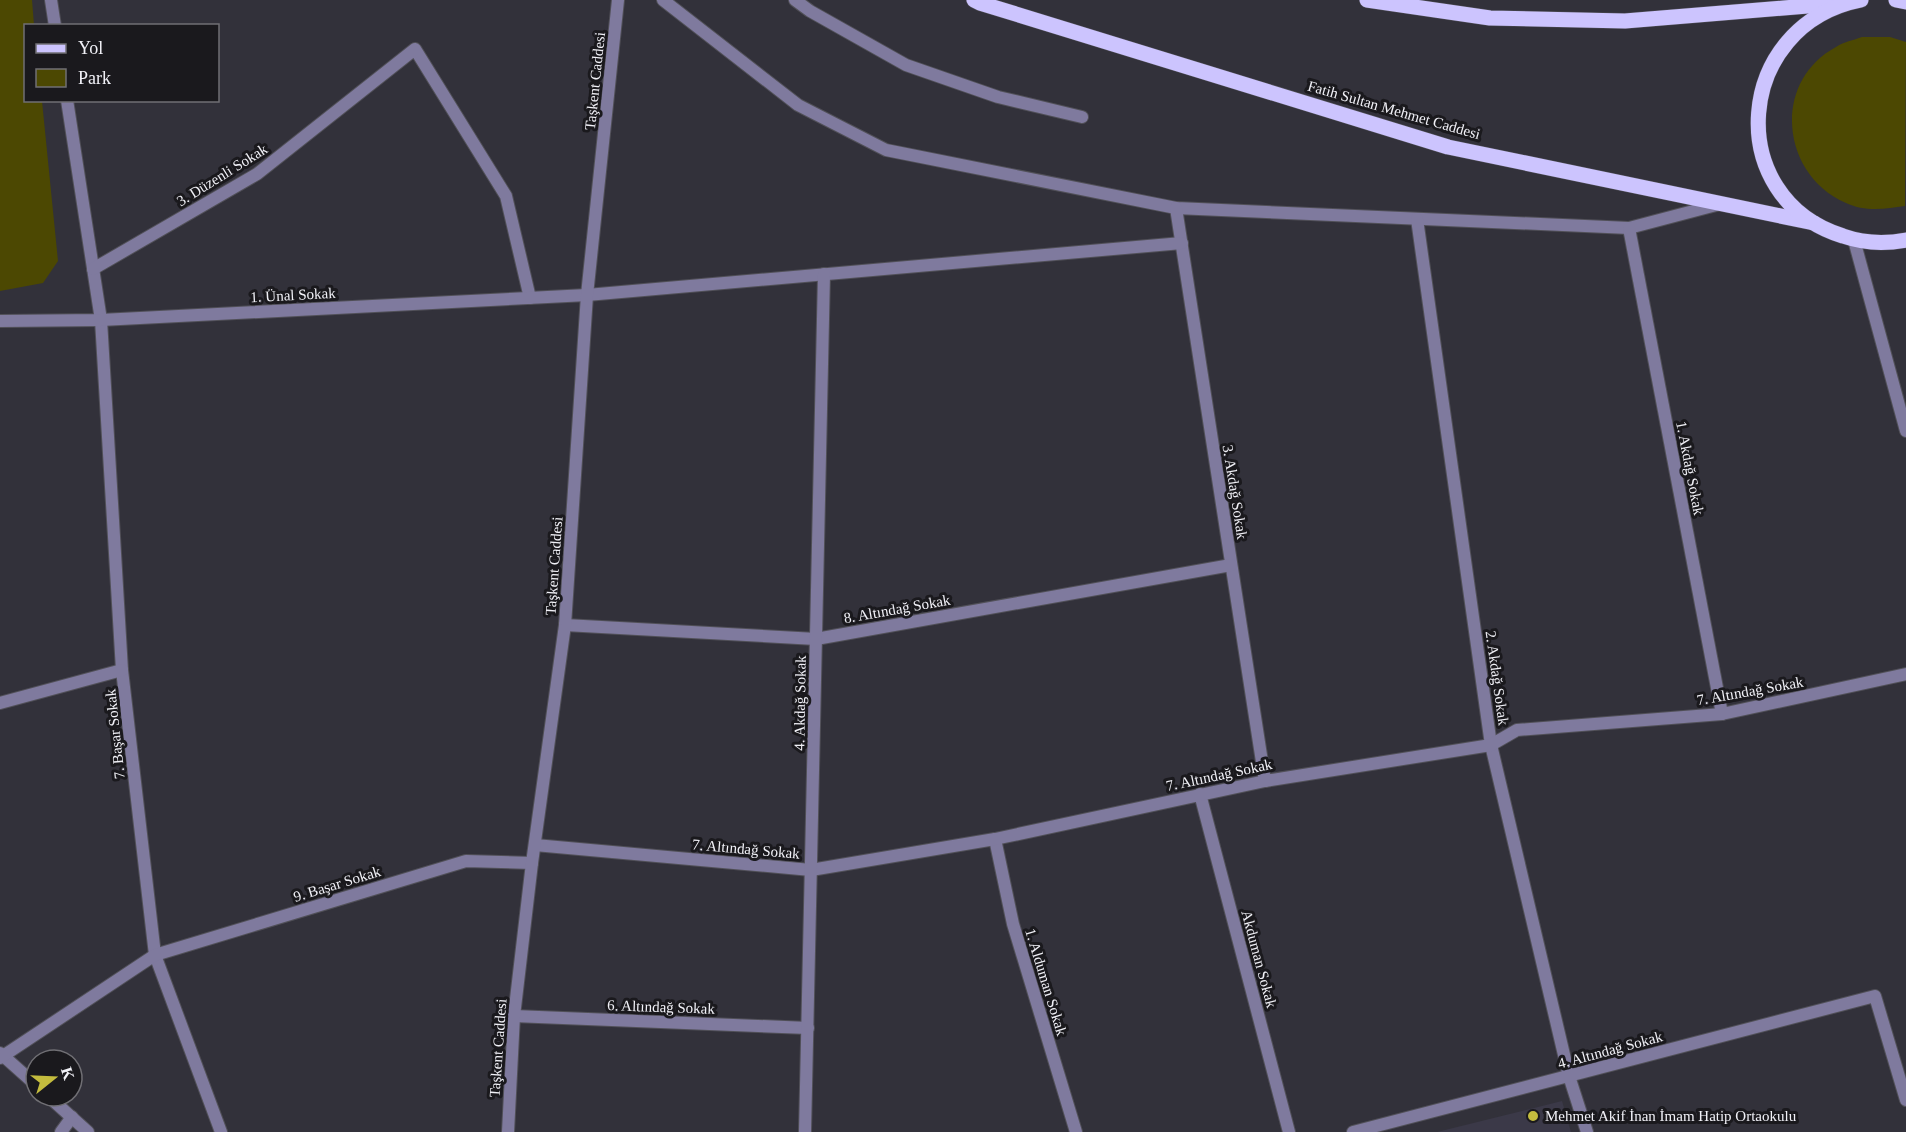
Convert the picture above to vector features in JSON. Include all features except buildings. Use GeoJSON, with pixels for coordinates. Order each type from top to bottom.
{"type":"FeatureCollection","features":[{"type":"Feature","properties":{"kind":"main road","name":"Fatih Sultan Mehmet Caddesi"},"geometry":{"type":"LineString","coordinates":[[974,0],[990,7],[1448,147],[1814,223]]}},
{"type":"Feature","properties":{"kind":"main road"},"geometry":{"type":"LineString","coordinates":[[1367,0],[1490,18],[1625,21],[1862,0]]}},
{"type":"Feature","properties":{"kind":"main road"},"geometry":{"type":"LineString","coordinates":[[1896,0],[1906,2]]}},
{"type":"Feature","properties":{"kind":"main road"},"geometry":{"type":"LineString","coordinates":[[1845,2],[1803,25],[1787,41],[1774,60],[1759,103],[1758,126],[1762,149],[1769,171],[1788,200],[1814,223],[1854,240],[1876,243],[1906,240]]}},
{"type":"Feature","properties":{"kind":"street"},"geometry":{"type":"LineString","coordinates":[[51,0],[55,24]]}},
{"type":"Feature","properties":{"kind":"street","name":"Taşkent Caddesi"},"geometry":{"type":"LineString","coordinates":[[508,1132],[514,1016],[532,863],[565,625],[587,295],[618,0]]}},
{"type":"Feature","properties":{"kind":"street"},"geometry":{"type":"LineString","coordinates":[[663,0],[798,105],[886,150],[1176,208],[1629,228],[1721,204]]}},
{"type":"Feature","properties":{"kind":"street"},"geometry":{"type":"LineString","coordinates":[[795,0],[810,11],[906,65],[998,97],[1082,117]]}},
{"type":"Feature","properties":{"kind":"street","name":"3. Düzenli Sokak"},"geometry":{"type":"LineString","coordinates":[[93,269],[257,174],[415,49],[506,196],[530,298]]}},
{"type":"Feature","properties":{"kind":"street","name":"7. Başar Sokak"},"geometry":{"type":"LineString","coordinates":[[67,102],[101,320],[122,670],[154,955],[221,1132]]}},
{"type":"Feature","properties":{"kind":"street","name":"3. Akdağ Sokak"},"geometry":{"type":"LineString","coordinates":[[1176,208],[1265,781]]}},
{"type":"Feature","properties":{"kind":"street","name":"2. Akdağ Sokak"},"geometry":{"type":"LineString","coordinates":[[1417,219],[1491,745],[1569,1076],[1587,1132]]}},
{"type":"Feature","properties":{"kind":"street","name":"1. Akdağ Sokak"},"geometry":{"type":"LineString","coordinates":[[1629,228],[1722,714]]}},
{"type":"Feature","properties":{"kind":"street"},"geometry":{"type":"LineString","coordinates":[[1854,240],[1906,431]]}},
{"type":"Feature","properties":{"kind":"street","name":"1. Ünal Sokak"},"geometry":{"type":"LineString","coordinates":[[0,321],[101,320],[587,295],[1182,243]]}},
{"type":"Feature","properties":{"kind":"street","name":"4. Akdağ Sokak"},"geometry":{"type":"LineString","coordinates":[[805,1132],[824,274]]}},
{"type":"Feature","properties":{"kind":"street","name":"8. Altındağ Sokak"},"geometry":{"type":"LineString","coordinates":[[565,625],[816,639],[1231,565]]}},
{"type":"Feature","properties":{"kind":"street"},"geometry":{"type":"LineString","coordinates":[[0,703],[122,670]]}},
{"type":"Feature","properties":{"kind":"street","name":"7. Altındağ Sokak"},"geometry":{"type":"LineString","coordinates":[[535,845],[811,870],[995,839],[1265,781],[1491,745],[1517,730],[1722,714],[1906,674]]}},
{"type":"Feature","properties":{"kind":"street","name":"Akduman Sokak"},"geometry":{"type":"LineString","coordinates":[[1200,794],[1289,1132]]}},
{"type":"Feature","properties":{"kind":"street","name":"1. Alduman Sokak"},"geometry":{"type":"LineString","coordinates":[[995,839],[1013,924],[1076,1132]]}},
{"type":"Feature","properties":{"kind":"street","name":"9. Başar Sokak"},"geometry":{"type":"LineString","coordinates":[[1,1055],[154,955],[466,861],[532,863]]}},
{"type":"Feature","properties":{"kind":"street","name":"4. Altındağ Sokak"},"geometry":{"type":"LineString","coordinates":[[1353,1132],[1875,996],[1906,1100]]}},
{"type":"Feature","properties":{"kind":"street","name":"6. Altındağ Sokak"},"geometry":{"type":"LineString","coordinates":[[514,1016],[808,1028]]}},
{"type":"Feature","properties":{"kind":"street"},"geometry":{"type":"LineString","coordinates":[[1,1055],[24,1075]]}},
{"type":"Feature","properties":{"kind":"street"},"geometry":{"type":"LineString","coordinates":[[62,1108],[88,1132]]}},
{"type":"Feature","properties":{"kind":"street"},"geometry":{"type":"LineString","coordinates":[[61,1132],[72,1117]]}},
{"type":"Feature","properties":{"kind":"shaded area","name":"Mehmet Akif İnan İmam Hatip Ortaokulu"},"geometry":{"type":"Polygon","coordinates":[[[1562,1101],[1571,1132],[1437,1132],[1562,1101]]]}},
{"type":"Feature","properties":{"kind":"green space"},"geometry":{"type":"Polygon","coordinates":[[[0,0],[32,0],[34,24],[24,24],[24,102],[42,102],[58,261],[43,283],[0,291],[0,0]]]}},
{"type":"Feature","properties":{"kind":"green space"},"geometry":{"type":"Polygon","coordinates":[[[1862,37],[1890,37],[1906,42],[1905,206],[1868,209],[1846,203],[1824,190],[1808,172],[1797,151],[1792,128],[1793,104],[1801,82],[1815,63],[1836,47],[1862,37]]]}},
{"type":"Feature","properties":{"kind":"place","name":"Mehmet Akif İnan İmam Hatip Ortaokulu"},"geometry":{"type":"Point","coordinates":[1533,1116]}}]}
